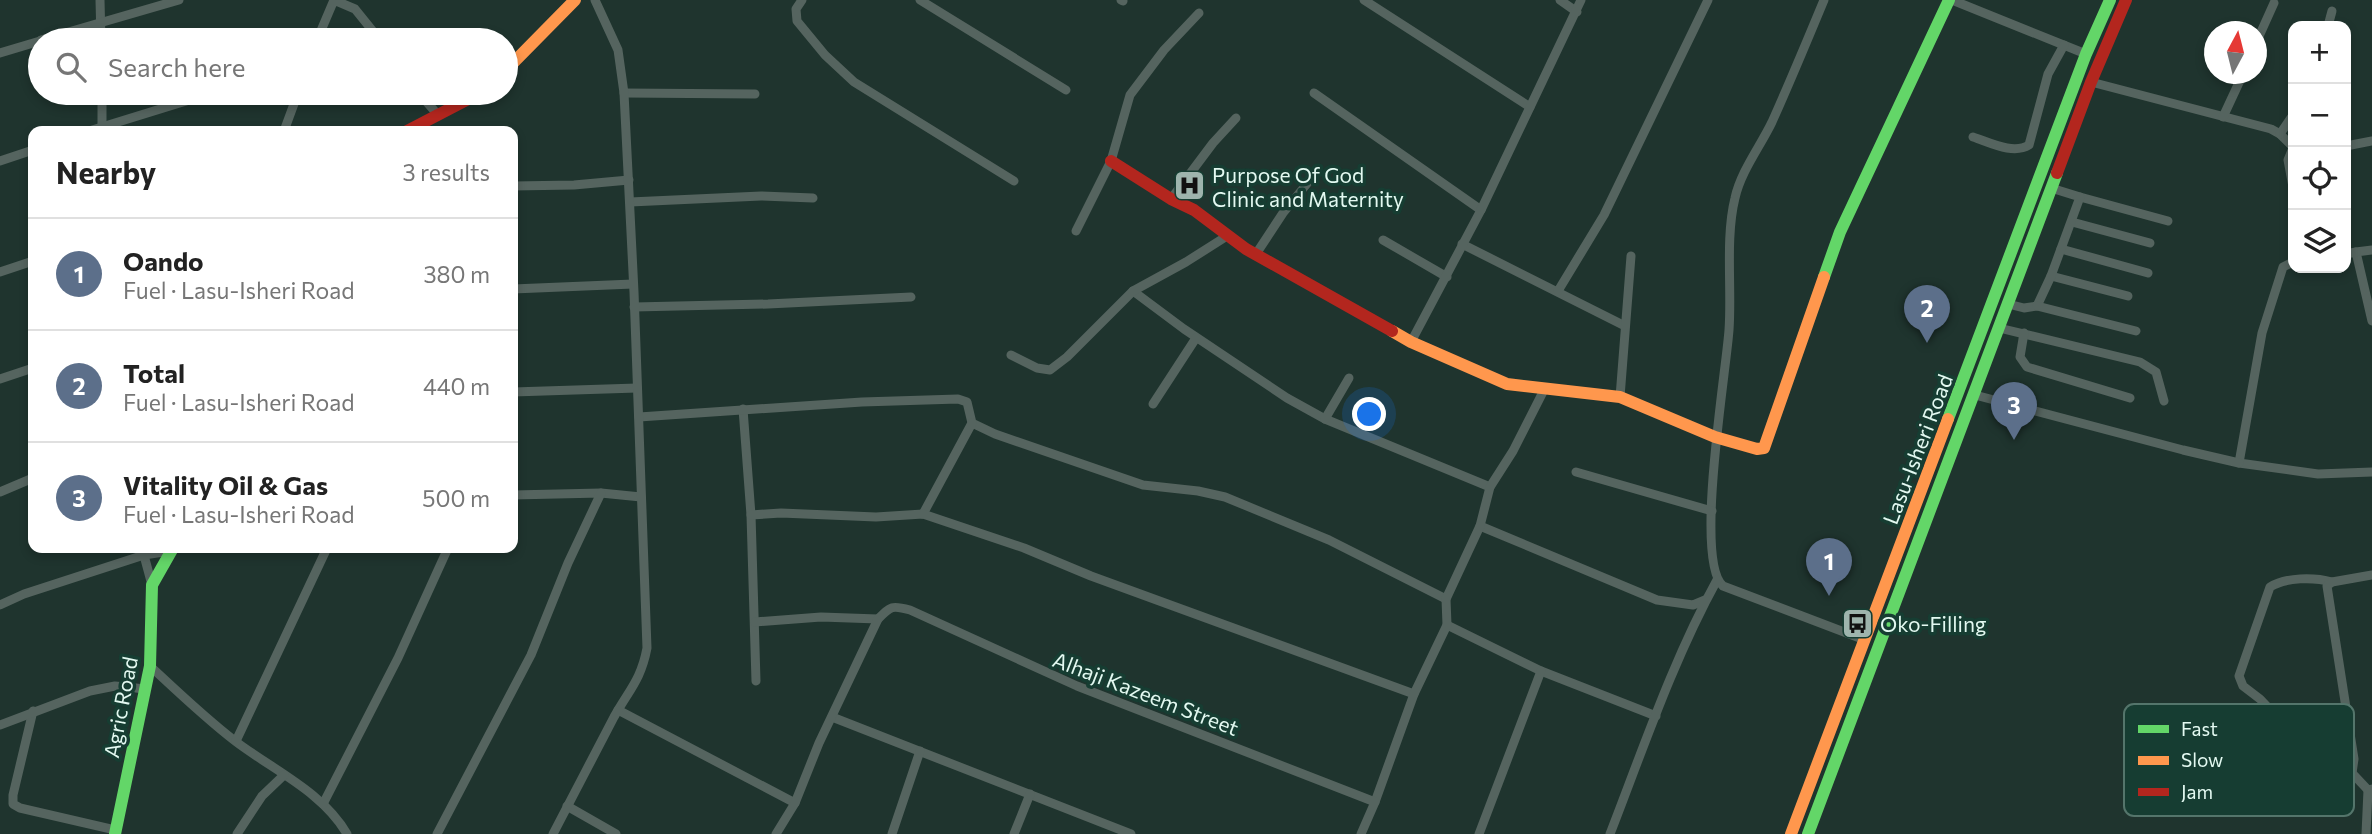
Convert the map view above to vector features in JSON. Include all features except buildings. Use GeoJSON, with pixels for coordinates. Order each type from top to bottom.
{"type":"FeatureCollection","features":[{"type":"Feature","properties":{"kind":"main road"},"geometry":{"type":"LineString","coordinates":[[518,58],[575,0]]}},
{"type":"Feature","properties":{"kind":"main road"},"geometry":{"type":"LineString","coordinates":[[1111,161],[1194,210],[1227,236],[1256,254],[1411,342],[1507,384],[1620,397],[1715,437],[1757,449],[1764,448],[1840,232],[1951,0]]}},
{"type":"Feature","properties":{"kind":"main road","name":"Lasu-Isheri Road"},"geometry":{"type":"LineString","coordinates":[[1791,834],[2086,54],[2110,0]]}},
{"type":"Feature","properties":{"kind":"main road","name":"Lasu-Isheri Road"},"geometry":{"type":"LineString","coordinates":[[1808,834],[2091,82],[2126,0]]}},
{"type":"Feature","properties":{"kind":"main road"},"geometry":{"type":"LineString","coordinates":[[413,126],[457,105]]}},
{"type":"Feature","properties":{"kind":"main road"},"geometry":{"type":"LineString","coordinates":[[152,585],[169,553]]}},
{"type":"Feature","properties":{"kind":"main road","name":"Agric Road"},"geometry":{"type":"LineString","coordinates":[[115,832],[150,666],[152,585]]}},
{"type":"Feature","properties":{"kind":"street"},"geometry":{"type":"LineString","coordinates":[[100,0],[100,28]]}},
{"type":"Feature","properties":{"kind":"street"},"geometry":{"type":"LineString","coordinates":[[80,28],[179,0]]}},
{"type":"Feature","properties":{"kind":"street"},"geometry":{"type":"LineString","coordinates":[[322,28],[334,0],[355,9],[370,28]]}},
{"type":"Feature","properties":{"kind":"street"},"geometry":{"type":"LineString","coordinates":[[553,834],[618,710],[636,683],[643,668],[647,648],[624,93],[618,50],[595,0]]}},
{"type":"Feature","properties":{"kind":"street"},"geometry":{"type":"LineString","coordinates":[[802,0],[796,9],[797,21],[825,55],[854,82],[1014,181]]}},
{"type":"Feature","properties":{"kind":"street"},"geometry":{"type":"LineString","coordinates":[[920,0],[1066,90]]}},
{"type":"Feature","properties":{"kind":"street"},"geometry":{"type":"LineString","coordinates":[[1364,0],[1530,107]]}},
{"type":"Feature","properties":{"kind":"street"},"geometry":{"type":"LineString","coordinates":[[1560,0],[1577,12]]}},
{"type":"Feature","properties":{"kind":"street"},"geometry":{"type":"LineString","coordinates":[[1411,342],[1481,210],[1581,0]]}},
{"type":"Feature","properties":{"kind":"street"},"geometry":{"type":"LineString","coordinates":[[1558,291],[1604,215],[1709,0]]}},
{"type":"Feature","properties":{"kind":"street"},"geometry":{"type":"LineString","coordinates":[[1824,0],[1771,124],[1742,177],[1735,197],[1732,217],[1729,331],[1715,437],[1712,511],[1714,570],[1717,580],[1723,586],[1865,640]]}},
{"type":"Feature","properties":{"kind":"street"},"geometry":{"type":"LineString","coordinates":[[1951,0],[2086,54]]}},
{"type":"Feature","properties":{"kind":"street"},"geometry":{"type":"LineString","coordinates":[[2266,21],[2274,3]]}},
{"type":"Feature","properties":{"kind":"street"},"geometry":{"type":"LineString","coordinates":[[2329,21],[2332,11]]}},
{"type":"Feature","properties":{"kind":"street"},"geometry":{"type":"LineString","coordinates":[[1076,231],[1111,161],[1130,94],[1164,50],[1199,13]]}},
{"type":"Feature","properties":{"kind":"street"},"geometry":{"type":"LineString","coordinates":[[0,53],[28,44]]}},
{"type":"Feature","properties":{"kind":"street"},"geometry":{"type":"LineString","coordinates":[[1973,137],[2007,148],[2022,149],[2029,145],[2048,74],[2064,45]]}},
{"type":"Feature","properties":{"kind":"street"},"geometry":{"type":"LineString","coordinates":[[2091,82],[2271,129],[2292,147]]}},
{"type":"Feature","properties":{"kind":"street"},"geometry":{"type":"LineString","coordinates":[[2223,117],[2238,84]]}},
{"type":"Feature","properties":{"kind":"street"},"geometry":{"type":"LineString","coordinates":[[624,93],[755,94]]}},
{"type":"Feature","properties":{"kind":"street"},"geometry":{"type":"LineString","coordinates":[[1314,93],[1481,210]]}},
{"type":"Feature","properties":{"kind":"street"},"geometry":{"type":"LineString","coordinates":[[102,105],[102,126]]}},
{"type":"Feature","properties":{"kind":"street"},"geometry":{"type":"LineString","coordinates":[[111,126],[175,105]]}},
{"type":"Feature","properties":{"kind":"street"},"geometry":{"type":"LineString","coordinates":[[286,126],[294,105]]}},
{"type":"Feature","properties":{"kind":"street"},"geometry":{"type":"LineString","coordinates":[[429,105],[438,115]]}},
{"type":"Feature","properties":{"kind":"street"},"geometry":{"type":"LineString","coordinates":[[1171,198],[1236,118]]}},
{"type":"Feature","properties":{"kind":"street"},"geometry":{"type":"LineString","coordinates":[[2280,134],[2288,122]]}},
{"type":"Feature","properties":{"kind":"street"},"geometry":{"type":"LineString","coordinates":[[2351,145],[2372,141]]}},
{"type":"Feature","properties":{"kind":"street"},"geometry":{"type":"LineString","coordinates":[[0,161],[28,152]]}},
{"type":"Feature","properties":{"kind":"street"},"geometry":{"type":"LineString","coordinates":[[518,186],[629,180]]}},
{"type":"Feature","properties":{"kind":"street"},"geometry":{"type":"LineString","coordinates":[[1256,254],[1283,213],[1310,180]]}},
{"type":"Feature","properties":{"kind":"street"},"geometry":{"type":"LineString","coordinates":[[2051,188],[2168,221]]}},
{"type":"Feature","properties":{"kind":"street"},"geometry":{"type":"LineString","coordinates":[[630,202],[761,196],[813,198]]}},
{"type":"Feature","properties":{"kind":"street"},"geometry":{"type":"LineString","coordinates":[[2037,306],[2080,197]]}},
{"type":"Feature","properties":{"kind":"street"},"geometry":{"type":"LineString","coordinates":[[2072,222],[2150,243]]}},
{"type":"Feature","properties":{"kind":"street"},"geometry":{"type":"LineString","coordinates":[[1011,355],[1037,368],[1050,370],[1068,357],[1133,291],[1227,236]]}},
{"type":"Feature","properties":{"kind":"street"},"geometry":{"type":"LineString","coordinates":[[1383,240],[1447,277]]}},
{"type":"Feature","properties":{"kind":"street"},"geometry":{"type":"LineString","coordinates":[[1462,244],[1625,326]]}},
{"type":"Feature","properties":{"kind":"street"},"geometry":{"type":"LineString","coordinates":[[2061,249],[2148,273]]}},
{"type":"Feature","properties":{"kind":"street"},"geometry":{"type":"LineString","coordinates":[[2351,253],[2372,250]]}},
{"type":"Feature","properties":{"kind":"street"},"geometry":{"type":"LineString","coordinates":[[2356,252],[2372,321]]}},
{"type":"Feature","properties":{"kind":"street"},"geometry":{"type":"LineString","coordinates":[[1620,397],[1631,256]]}},
{"type":"Feature","properties":{"kind":"street"},"geometry":{"type":"LineString","coordinates":[[0,272],[28,263]]}},
{"type":"Feature","properties":{"kind":"street"},"geometry":{"type":"LineString","coordinates":[[2239,463],[2262,333],[2283,267],[2288,263]]}},
{"type":"Feature","properties":{"kind":"street"},"geometry":{"type":"LineString","coordinates":[[2051,276],[2128,296]]}},
{"type":"Feature","properties":{"kind":"street"},"geometry":{"type":"LineString","coordinates":[[518,289],[633,284]]}},
{"type":"Feature","properties":{"kind":"street"},"geometry":{"type":"LineString","coordinates":[[1133,291],[1196,338],[1287,398],[1325,419],[1490,487]]}},
{"type":"Feature","properties":{"kind":"street"},"geometry":{"type":"LineString","coordinates":[[634,307],[911,297]]}},
{"type":"Feature","properties":{"kind":"street"},"geometry":{"type":"LineString","coordinates":[[2008,304],[2024,308],[2037,306],[2136,331]]}},
{"type":"Feature","properties":{"kind":"street"},"geometry":{"type":"LineString","coordinates":[[1999,328],[2140,362],[2156,372],[2164,401]]}},
{"type":"Feature","properties":{"kind":"street"},"geometry":{"type":"LineString","coordinates":[[2024,333],[2020,357],[2026,367],[2130,398]]}},
{"type":"Feature","properties":{"kind":"street"},"geometry":{"type":"LineString","coordinates":[[1153,404],[1196,338]]}},
{"type":"Feature","properties":{"kind":"street"},"geometry":{"type":"LineString","coordinates":[[0,379],[28,370]]}},
{"type":"Feature","properties":{"kind":"street"},"geometry":{"type":"LineString","coordinates":[[1325,419],[1349,378]]}},
{"type":"Feature","properties":{"kind":"street"},"geometry":{"type":"LineString","coordinates":[[518,392],[637,388]]}},
{"type":"Feature","properties":{"kind":"street"},"geometry":{"type":"LineString","coordinates":[[1361,834],[1414,694],[1447,625],[1446,599],[1480,526],[1490,487],[1513,451],[1545,388]]}},
{"type":"Feature","properties":{"kind":"street"},"geometry":{"type":"LineString","coordinates":[[1975,395],[2239,463],[2318,474],[2372,471]]}},
{"type":"Feature","properties":{"kind":"street"},"geometry":{"type":"LineString","coordinates":[[639,417],[743,409],[958,399],[967,402],[972,423],[923,514]]}},
{"type":"Feature","properties":{"kind":"street"},"geometry":{"type":"LineString","coordinates":[[743,409],[751,515],[756,681]]}},
{"type":"Feature","properties":{"kind":"street"},"geometry":{"type":"LineString","coordinates":[[972,423],[995,435],[1143,485],[1226,497],[1329,540],[1446,599]]}},
{"type":"Feature","properties":{"kind":"street"},"geometry":{"type":"LineString","coordinates":[[1576,472],[1712,511]]}},
{"type":"Feature","properties":{"kind":"street"},"geometry":{"type":"LineString","coordinates":[[0,492],[28,480]]}},
{"type":"Feature","properties":{"kind":"street"},"geometry":{"type":"LineString","coordinates":[[518,495],[601,493],[641,498]]}},
{"type":"Feature","properties":{"kind":"street"},"geometry":{"type":"LineString","coordinates":[[437,834],[531,655],[568,563],[601,493]]}},
{"type":"Feature","properties":{"kind":"street"},"geometry":{"type":"LineString","coordinates":[[751,515],[781,513],[876,517],[923,514],[1024,548],[1091,576],[1414,694]]}},
{"type":"Feature","properties":{"kind":"street"},"geometry":{"type":"LineString","coordinates":[[1480,526],[1657,600],[1693,605],[1705,600]]}},
{"type":"Feature","properties":{"kind":"street"},"geometry":{"type":"LineString","coordinates":[[0,605],[140,553]]}},
{"type":"Feature","properties":{"kind":"street"},"geometry":{"type":"LineString","coordinates":[[143,553],[152,585]]}},
{"type":"Feature","properties":{"kind":"street"},"geometry":{"type":"LineString","coordinates":[[236,741],[325,553]]}},
{"type":"Feature","properties":{"kind":"street"},"geometry":{"type":"LineString","coordinates":[[323,804],[398,659],[446,553]]}},
{"type":"Feature","properties":{"kind":"street"},"geometry":{"type":"LineString","coordinates":[[2265,704],[2243,686],[2238,676],[2270,587],[2285,581],[2332,582],[2372,575]]}},
{"type":"Feature","properties":{"kind":"street"},"geometry":{"type":"LineString","coordinates":[[1610,834],[1656,716],[1705,600],[1717,580]]}},
{"type":"Feature","properties":{"kind":"street"},"geometry":{"type":"LineString","coordinates":[[2332,582],[2327,586],[2327,593],[2345,704]]}},
{"type":"Feature","properties":{"kind":"street","name":"Alhaji Kazeem Street"},"geometry":{"type":"LineString","coordinates":[[878,619],[895,606],[910,610],[1066,681],[1375,802]]}},
{"type":"Feature","properties":{"kind":"street"},"geometry":{"type":"LineString","coordinates":[[755,622],[821,617],[878,619],[819,743],[795,803],[776,834]]}},
{"type":"Feature","properties":{"kind":"street"},"geometry":{"type":"LineString","coordinates":[[1447,625],[1541,671],[1656,716]]}},
{"type":"Feature","properties":{"kind":"street"},"geometry":{"type":"LineString","coordinates":[[150,666],[236,741],[323,804],[347,834]]}},
{"type":"Feature","properties":{"kind":"street"},"geometry":{"type":"LineString","coordinates":[[1479,834],[1541,671]]}},
{"type":"Feature","properties":{"kind":"street"},"geometry":{"type":"LineString","coordinates":[[0,725],[90,691],[115,686],[146,689]]}},
{"type":"Feature","properties":{"kind":"street"},"geometry":{"type":"LineString","coordinates":[[618,710],[795,803]]}},
{"type":"Feature","properties":{"kind":"street"},"geometry":{"type":"LineString","coordinates":[[33,711],[13,804],[115,832]]}},
{"type":"Feature","properties":{"kind":"street"},"geometry":{"type":"LineString","coordinates":[[832,717],[1131,834]]}},
{"type":"Feature","properties":{"kind":"street"},"geometry":{"type":"LineString","coordinates":[[892,834],[920,751]]}},
{"type":"Feature","properties":{"kind":"street"},"geometry":{"type":"LineString","coordinates":[[237,834],[262,796],[284,775]]}},
{"type":"Feature","properties":{"kind":"street"},"geometry":{"type":"LineString","coordinates":[[2354,775],[2370,789],[2366,834]]}},
{"type":"Feature","properties":{"kind":"street"},"geometry":{"type":"LineString","coordinates":[[1014,834],[1030,794]]}},
{"type":"Feature","properties":{"kind":"street"},"geometry":{"type":"LineString","coordinates":[[567,806],[616,834]]}},
{"type":"Feature","properties":{"kind":"traffic: fast"},"geometry":{"type":"LineString","coordinates":[[1824,277],[1840,232],[1949,0]]}},
{"type":"Feature","properties":{"kind":"traffic: fast"},"geometry":{"type":"LineString","coordinates":[[1948,419],[2086,54],[2110,0]]}},
{"type":"Feature","properties":{"kind":"traffic: fast"},"geometry":{"type":"LineString","coordinates":[[1808,834],[2057,173]]}},
{"type":"Feature","properties":{"kind":"traffic: fast"},"geometry":{"type":"LineString","coordinates":[[115,834],[150,666],[152,585],[170,553]]}},
{"type":"Feature","properties":{"kind":"traffic: slow"},"geometry":{"type":"LineString","coordinates":[[518,58],[575,0]]}},
{"type":"Feature","properties":{"kind":"traffic: slow"},"geometry":{"type":"LineString","coordinates":[[1392,331],[1507,384],[1620,397],[1715,437],[1757,449],[1764,448],[1824,277]]}},
{"type":"Feature","properties":{"kind":"traffic: slow"},"geometry":{"type":"LineString","coordinates":[[1791,834],[1948,419]]}},
{"type":"Feature","properties":{"kind":"traffic: jam"},"geometry":{"type":"LineString","coordinates":[[2057,173],[2091,82],[2126,0]]}},
{"type":"Feature","properties":{"kind":"traffic: jam"},"geometry":{"type":"LineString","coordinates":[[417,126],[457,105]]}},
{"type":"Feature","properties":{"kind":"traffic: jam"},"geometry":{"type":"LineString","coordinates":[[1111,161],[1171,199],[1194,210],[1246,249],[1392,331]]}},
{"type":"Feature","properties":{"kind":"place","name":"Purpose Of God Clinic and Maternity"},"geometry":{"type":"Point","coordinates":[1189,186]}},
{"type":"Feature","properties":{"kind":"place","name":"Total"},"geometry":{"type":"Point","coordinates":[1927,343]}},
{"type":"Feature","properties":{"kind":"place","name":"Vitality Oil & Gas"},"geometry":{"type":"Point","coordinates":[2014,440]}},
{"type":"Feature","properties":{"kind":"place","name":"Oando"},"geometry":{"type":"Point","coordinates":[1829,596]}},
{"type":"Feature","properties":{"kind":"place","name":"Oko-Filling"},"geometry":{"type":"Point","coordinates":[1857,623]}}]}
